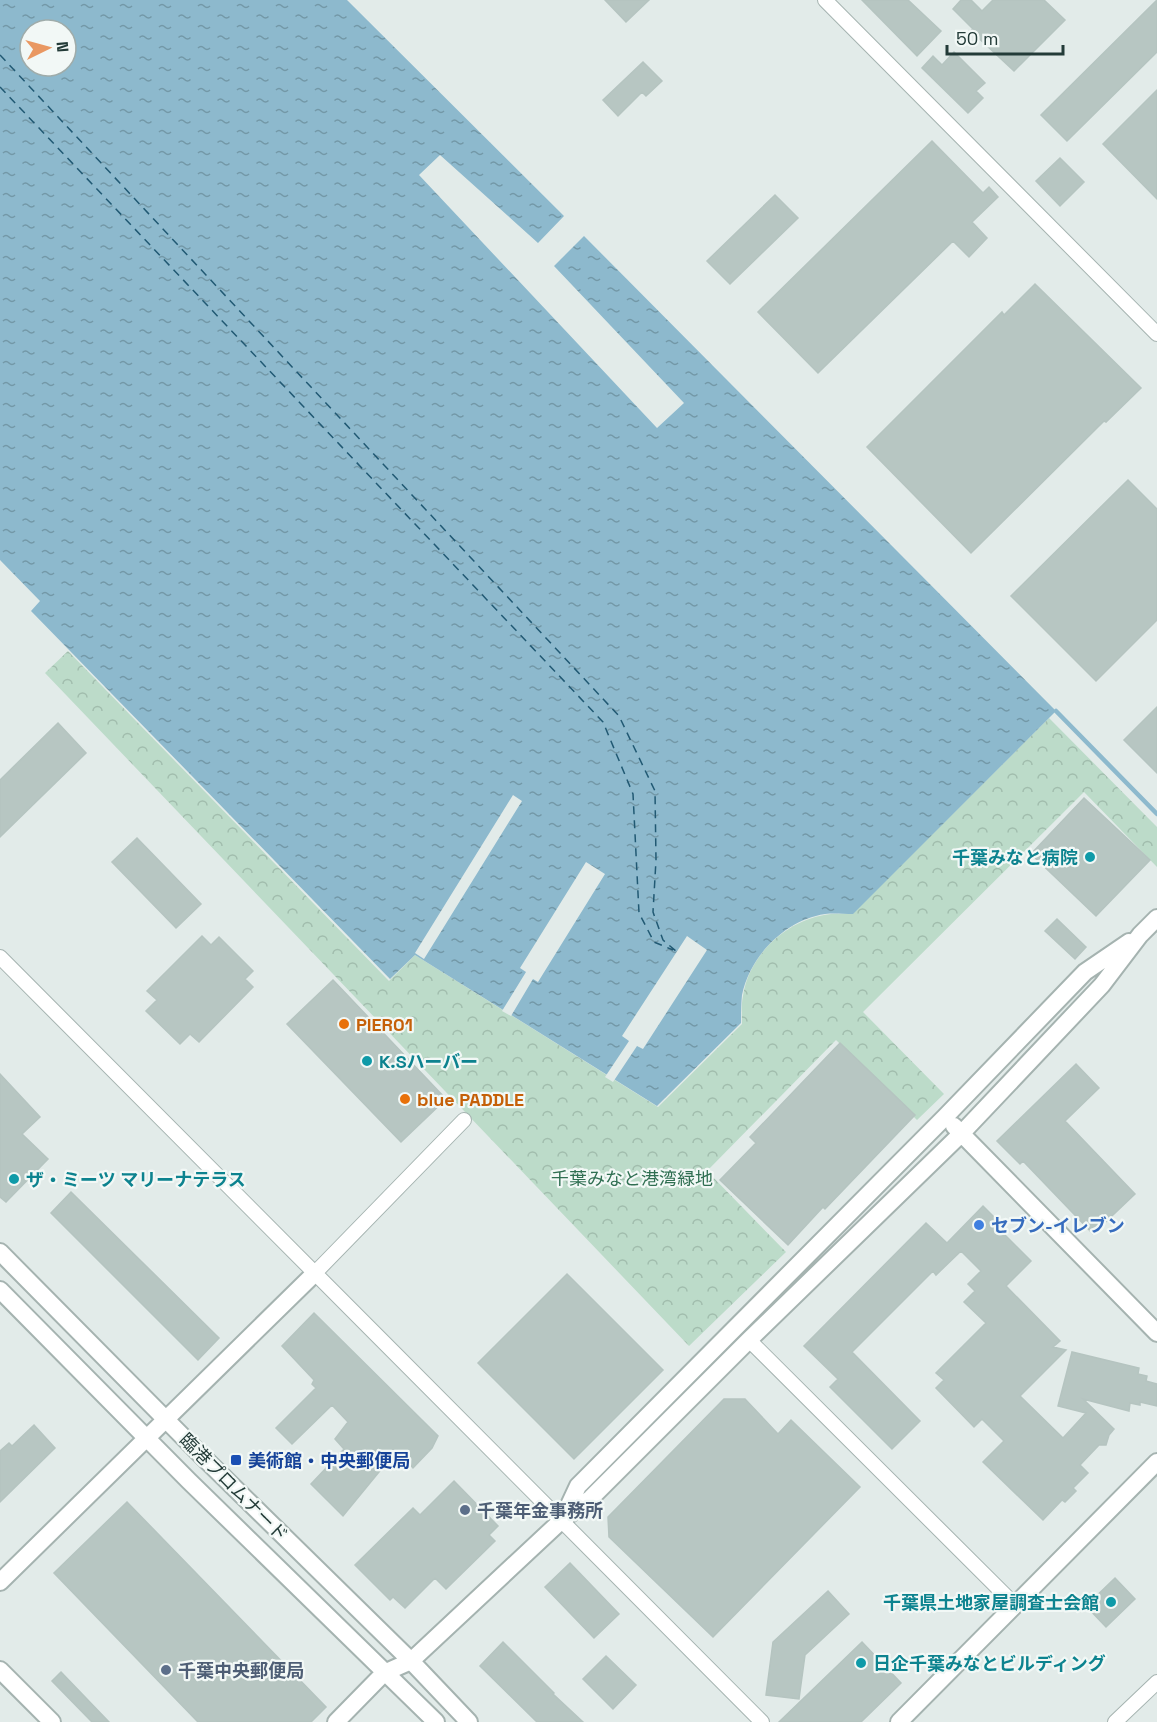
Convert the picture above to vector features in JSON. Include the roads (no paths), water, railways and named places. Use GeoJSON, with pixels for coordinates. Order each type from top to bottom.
{"type":"FeatureCollection","features":[{"type":"Feature","properties":{"kind":"street"},"geometry":{"type":"LineString","coordinates":[[825,0],[1157,334]]}},
{"type":"Feature","properties":{"kind":"street"},"geometry":{"type":"LineString","coordinates":[[336,1722],[384,1673],[411,1661],[562,1520],[591,1498],[961,1134],[1102,985],[1140,935],[1157,918]]}},
{"type":"Feature","properties":{"kind":"street"},"geometry":{"type":"LineString","coordinates":[[562,1520],[578,1486],[945,1117],[1085,972],[1140,935]]}},
{"type":"Feature","properties":{"kind":"street"},"geometry":{"type":"LineString","coordinates":[[0,957],[762,1722]]}},
{"type":"Feature","properties":{"kind":"street"},"geometry":{"type":"LineString","coordinates":[[945,1117],[1157,1333]]}},
{"type":"Feature","properties":{"kind":"street"},"geometry":{"type":"LineString","coordinates":[[0,1581],[314,1274],[464,1120]]}},
{"type":"Feature","properties":{"kind":"street","name":"臨港プロムナード"},"geometry":{"type":"LineString","coordinates":[[0,1252],[411,1661],[469,1722]]}},
{"type":"Feature","properties":{"kind":"street","name":"臨港プロムナード"},"geometry":{"type":"LineString","coordinates":[[0,1290],[146,1438],[436,1722]]}},
{"type":"Feature","properties":{"kind":"street"},"geometry":{"type":"LineString","coordinates":[[750,1340],[1014,1605]]}},
{"type":"Feature","properties":{"kind":"street"},"geometry":{"type":"LineString","coordinates":[[899,1722],[1157,1462]]}},
{"type":"Feature","properties":{"kind":"street"},"geometry":{"type":"LineString","coordinates":[[0,1670],[52,1722]]}},
{"type":"Feature","properties":{"kind":"street"},"geometry":{"type":"LineString","coordinates":[[1115,1722],[1157,1682]]}},
{"type":"Feature","properties":{"kind":"water"},"geometry":{"type":"Polygon","coordinates":[[[0,0],[347,0],[564,216],[538,243],[440,155],[419,175],[657,428],[684,403],[554,266],[584,236],[1056,711],[853,914],[825,914],[810,918],[783,932],[772,942],[761,954],[746,981],[742,995],[741,1023],[657,1106],[415,955],[390,979],[31,611],[40,601],[0,560],[0,0]]]}},
{"type":"Feature","properties":{"kind":"waterway"},"geometry":{"type":"LineString","coordinates":[[1056,711],[1157,814]]}},
{"type":"Feature","properties":{"kind":"place","name":"千葉みなと病院"},"geometry":{"type":"Point","coordinates":[1090,857]}},
{"type":"Feature","properties":{"kind":"place","name":"PIER01"},"geometry":{"type":"Point","coordinates":[344,1024]}},
{"type":"Feature","properties":{"kind":"place","name":"K.Sハーバー"},"geometry":{"type":"Point","coordinates":[367,1061]}},
{"type":"Feature","properties":{"kind":"place","name":"blue PADDLE"},"geometry":{"type":"Point","coordinates":[405,1099]}},
{"type":"Feature","properties":{"kind":"place","name":"ザ・ミーツ マリーナテラス"},"geometry":{"type":"Point","coordinates":[14,1179]}},
{"type":"Feature","properties":{"kind":"place","name":"セブン-イレブン"},"geometry":{"type":"Point","coordinates":[979,1225]}},
{"type":"Feature","properties":{"kind":"place","name":"美術館・中央郵便局"},"geometry":{"type":"Point","coordinates":[236,1460]}},
{"type":"Feature","properties":{"kind":"place","name":"千葉年金事務所"},"geometry":{"type":"Point","coordinates":[465,1510]}},
{"type":"Feature","properties":{"kind":"place","name":"千葉県土地家屋調査士会館"},"geometry":{"type":"Point","coordinates":[1111,1602]}},
{"type":"Feature","properties":{"kind":"place","name":"日企千葉みなとビルディング"},"geometry":{"type":"Point","coordinates":[861,1663]}},
{"type":"Feature","properties":{"kind":"place","name":"千葉中央郵便局"},"geometry":{"type":"Point","coordinates":[166,1670]}},
{"type":"Feature","properties":{"kind":"park label","name":"千葉みなと港湾緑地"},"geometry":{"type":"Point","coordinates":[632,1178]}}]}
